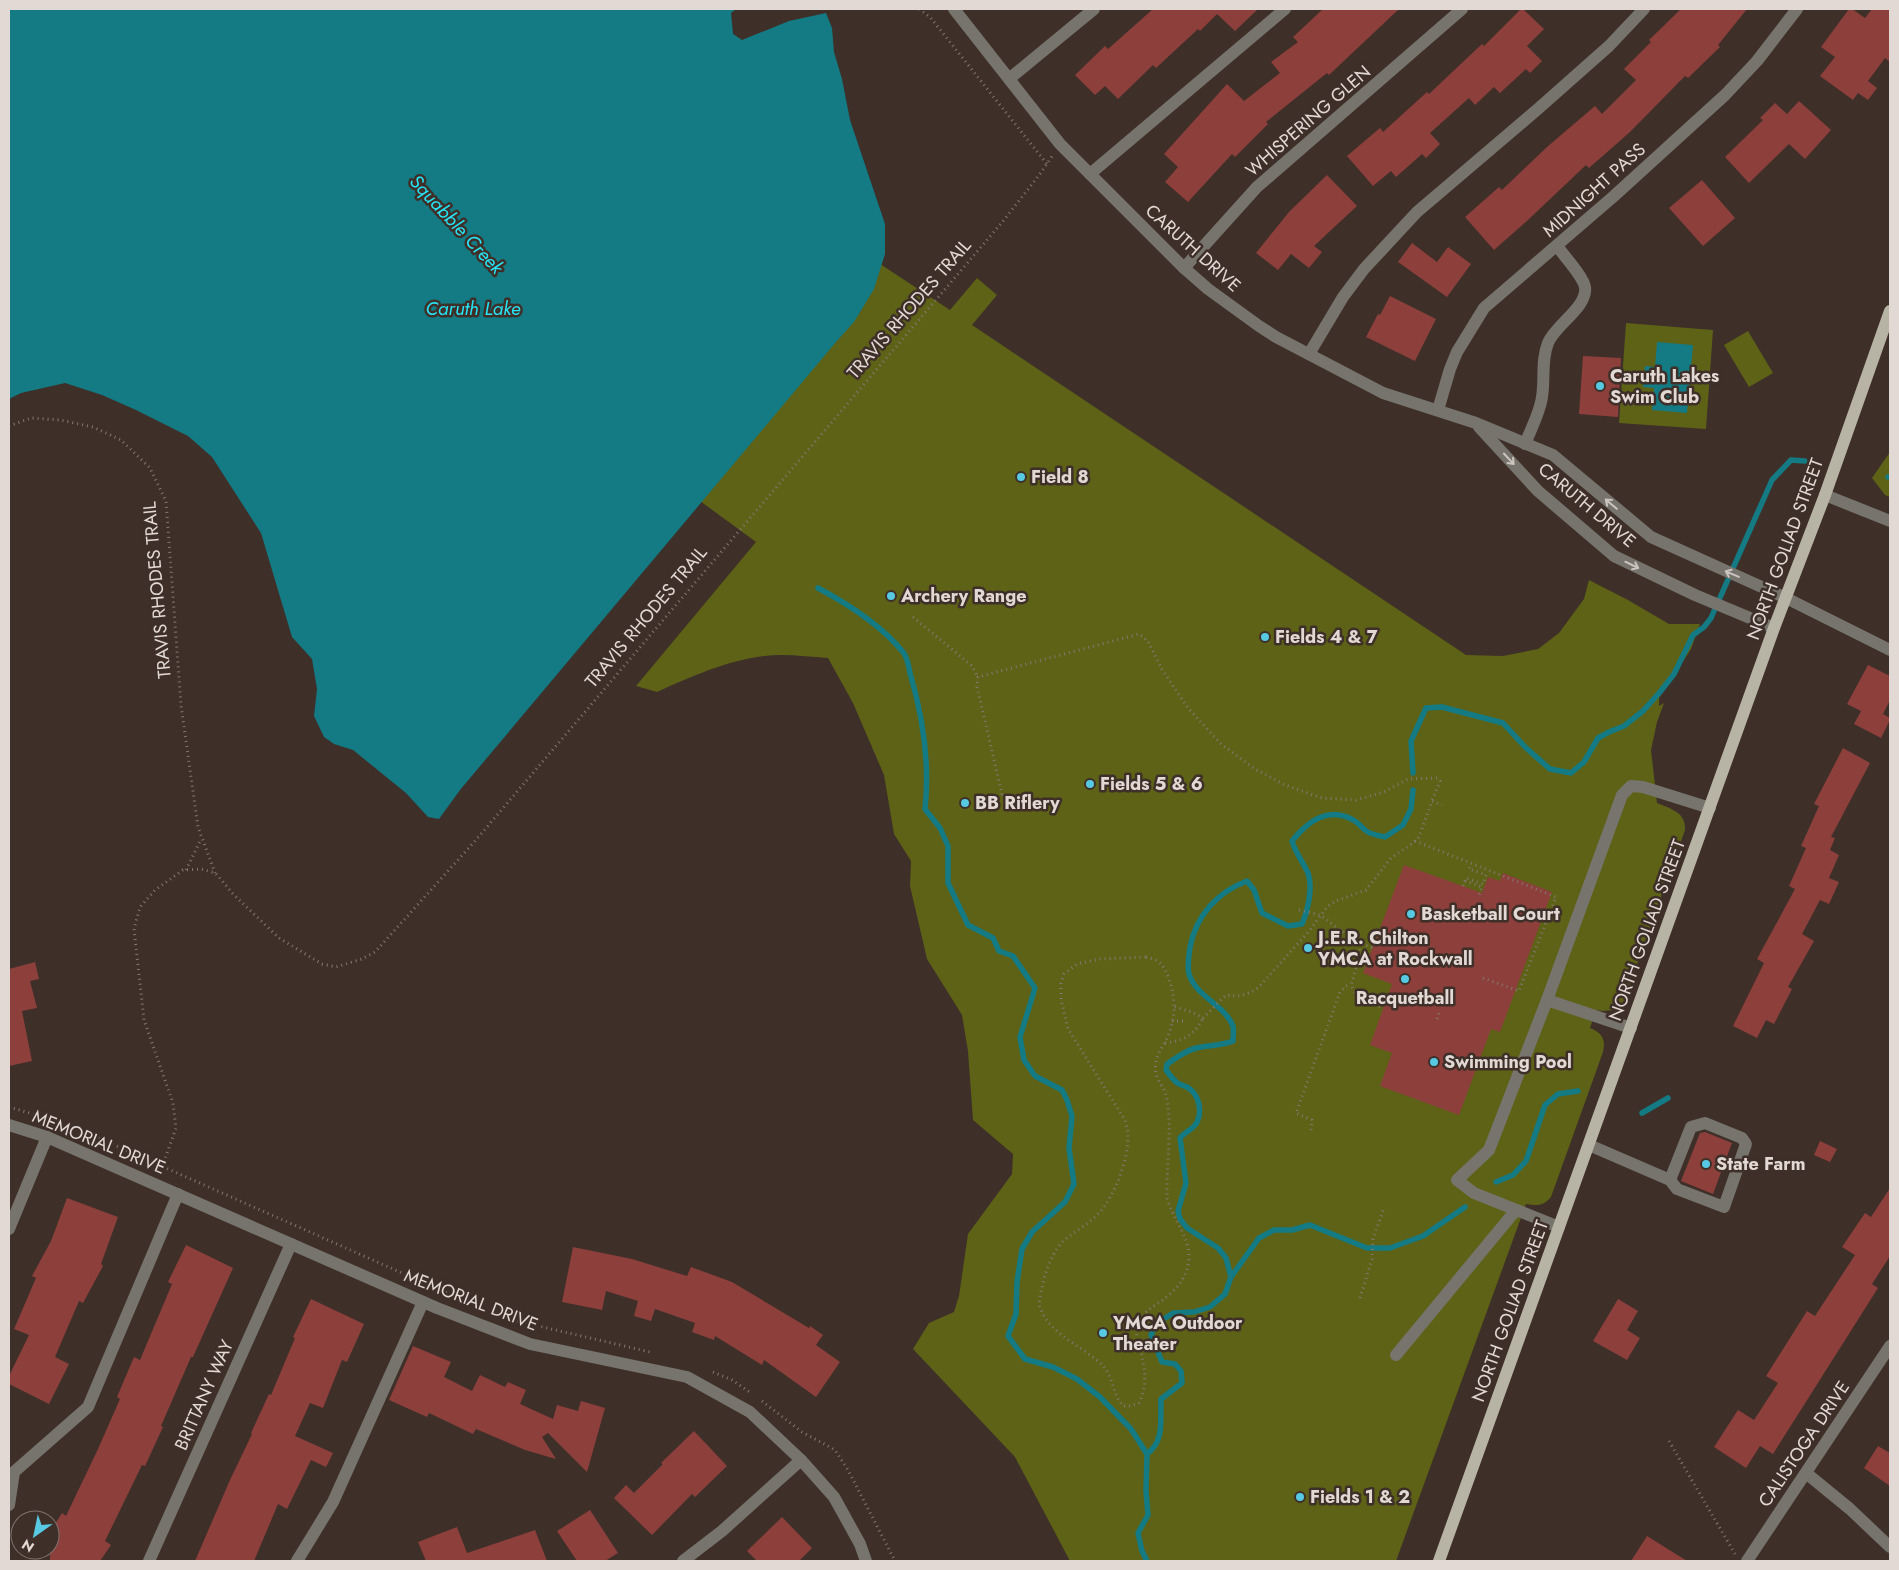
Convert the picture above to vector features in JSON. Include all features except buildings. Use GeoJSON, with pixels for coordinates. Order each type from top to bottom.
{"type":"FeatureCollection","features":[{"type":"Feature","properties":{"kind":"main road","name":"NORTH GOLIAD STREET"},"geometry":{"type":"LineString","coordinates":[[1439,1561],[1774,628],[1825,495],[1890,311]]}},
{"type":"Feature","properties":{"kind":"street","name":"CARUTH DRIVE"},"geometry":{"type":"LineString","coordinates":[[954,9],[1060,144],[1184,268],[1208,289],[1259,326],[1276,337],[1383,392],[1476,424],[1553,455],[1651,537],[1711,566],[1786,598],[1890,650]]}},
{"type":"Feature","properties":{"kind":"street"},"geometry":{"type":"LineString","coordinates":[[1009,79],[1094,9]]}},
{"type":"Feature","properties":{"kind":"street"},"geometry":{"type":"LineString","coordinates":[[1090,174],[1285,9]]}},
{"type":"Feature","properties":{"kind":"street","name":"WHISPERING GLEN"},"geometry":{"type":"LineString","coordinates":[[1184,268],[1258,187],[1462,9]]}},
{"type":"Feature","properties":{"kind":"street"},"geometry":{"type":"LineString","coordinates":[[1309,354],[1343,297],[1364,270],[1416,212],[1609,46],[1644,9]]}},
{"type":"Feature","properties":{"kind":"street","name":"MIDNIGHT PASS"},"geometry":{"type":"LineString","coordinates":[[1438,410],[1457,352],[1484,308],[1557,246],[1725,95],[1757,60],[1797,9]]}},
{"type":"Feature","properties":{"kind":"street"},"geometry":{"type":"LineString","coordinates":[[1525,444],[1542,399],[1544,362],[1548,343],[1584,297],[1585,286],[1557,246]]}},
{"type":"Feature","properties":{"kind":"street","name":"CARUTH DRIVE"},"geometry":{"type":"LineString","coordinates":[[1476,424],[1538,491],[1614,556],[1695,595],[1774,628]]}},
{"type":"Feature","properties":{"kind":"street"},"geometry":{"type":"LineString","coordinates":[[1825,495],[1890,522]]}},
{"type":"Feature","properties":{"kind":"street"},"geometry":{"type":"LineString","coordinates":[[1559,1227],[1474,1193],[1457,1180],[1489,1150],[1547,1000],[1622,795],[1631,786],[1643,787],[1710,808]]}},
{"type":"Feature","properties":{"kind":"street"},"geometry":{"type":"LineString","coordinates":[[1547,1000],[1631,1028]]}},
{"type":"Feature","properties":{"kind":"street"},"geometry":{"type":"LineString","coordinates":[[1589,1144],[1670,1180],[1677,1189],[1724,1207],[1746,1144],[1742,1138],[1704,1123],[1690,1127],[1670,1180]]}},
{"type":"Feature","properties":{"kind":"street","name":"MEMORIAL DRIVE"},"geometry":{"type":"LineString","coordinates":[[9,1125],[47,1137],[423,1302],[530,1344],[687,1376],[750,1412],[801,1460],[834,1497],[860,1544],[866,1561]]}},
{"type":"Feature","properties":{"kind":"street"},"geometry":{"type":"LineString","coordinates":[[9,1229],[47,1137]]}},
{"type":"Feature","properties":{"kind":"street"},"geometry":{"type":"LineString","coordinates":[[9,1504],[14,1472],[88,1407],[178,1194]]}},
{"type":"Feature","properties":{"kind":"street"},"geometry":{"type":"LineString","coordinates":[[1396,1356],[1516,1210]]}},
{"type":"Feature","properties":{"kind":"street","name":"BRITTANY WAY"},"geometry":{"type":"LineString","coordinates":[[149,1561],[291,1244]]}},
{"type":"Feature","properties":{"kind":"street"},"geometry":{"type":"LineString","coordinates":[[297,1561],[333,1502],[423,1302]]}},
{"type":"Feature","properties":{"kind":"street","name":"CALISTOGA DRIVE"},"geometry":{"type":"LineString","coordinates":[[1747,1561],[1890,1346]]}},
{"type":"Feature","properties":{"kind":"street"},"geometry":{"type":"LineString","coordinates":[[683,1561],[722,1530],[801,1460]]}},
{"type":"Feature","properties":{"kind":"street"},"geometry":{"type":"LineString","coordinates":[[1806,1473],[1850,1509],[1890,1546]]}},
{"type":"Feature","properties":{"kind":"path"},"geometry":{"type":"LineString","coordinates":[[919,9],[930,17],[1047,164]]}},
{"type":"Feature","properties":{"kind":"path","name":"TRAVIS RHODES TRAIL"},"geometry":{"type":"LineString","coordinates":[[9,426],[31,418],[60,420],[93,427],[121,440],[150,468],[166,501],[182,706],[198,826],[215,874],[279,938],[322,964],[336,967],[362,959],[375,952],[475,841],[997,228],[1047,164],[1060,144]]}},
{"type":"Feature","properties":{"kind":"path"},"geometry":{"type":"LineString","coordinates":[[913,617],[972,666],[978,677],[977,687],[1002,794],[997,800],[984,802]]}},
{"type":"Feature","properties":{"kind":"path"},"geometry":{"type":"LineString","coordinates":[[978,677],[1139,634],[1148,641],[1161,668],[1188,708],[1221,744],[1255,769],[1285,785],[1322,798],[1356,800],[1384,792],[1408,779],[1438,778],[1440,781],[1419,836],[1391,858],[1366,890],[1336,901],[1327,907],[1310,930],[1258,988],[1249,994],[1226,995],[1222,997],[1188,1037],[1164,1043]]}},
{"type":"Feature","properties":{"kind":"path"},"geometry":{"type":"LineString","coordinates":[[1432,802],[1442,805]]}},
{"type":"Feature","properties":{"kind":"path"},"geometry":{"type":"LineString","coordinates":[[186,870],[202,838]]}},
{"type":"Feature","properties":{"kind":"path"},"geometry":{"type":"LineString","coordinates":[[1415,841],[1556,897],[1520,991],[1480,977]]}},
{"type":"Feature","properties":{"kind":"path"},"geometry":{"type":"LineString","coordinates":[[1463,886],[1466,878],[1483,884],[1486,875],[1469,869],[1471,864]]}},
{"type":"Feature","properties":{"kind":"path"},"geometry":{"type":"LineString","coordinates":[[9,1108],[67,1124],[162,1166],[176,1128],[173,1103],[144,1020],[134,929],[140,907],[155,890],[183,870],[201,869],[215,874]]}},
{"type":"Feature","properties":{"kind":"path"},"geometry":{"type":"LineString","coordinates":[[1465,881],[1482,887],[1479,895]]}},
{"type":"Feature","properties":{"kind":"path"},"geometry":{"type":"LineString","coordinates":[[1299,910],[1320,915],[1357,942],[1373,948]]}},
{"type":"Feature","properties":{"kind":"path"},"geometry":{"type":"LineString","coordinates":[[1357,942],[1361,953],[1352,985],[1356,996],[1383,1008]]}},
{"type":"Feature","properties":{"kind":"path"},"geometry":{"type":"LineString","coordinates":[[1146,957],[1156,959],[1165,968],[1170,983],[1175,1007],[1172,1021],[1164,1043],[1157,1055],[1156,1074],[1166,1094],[1169,1118],[1167,1198],[1171,1211],[1186,1241],[1190,1259],[1188,1270],[1181,1282],[1168,1296],[1154,1304],[1139,1324],[1137,1336],[1146,1377],[1143,1394],[1139,1403],[1123,1406],[1118,1401],[1112,1379],[1103,1366],[1048,1321],[1039,1305],[1043,1283],[1054,1252],[1066,1239],[1098,1214],[1107,1203],[1127,1152],[1128,1133],[1125,1120],[1068,1029],[1061,999],[1061,983],[1064,974],[1077,964],[1099,960],[1146,957]]}},
{"type":"Feature","properties":{"kind":"path"},"geometry":{"type":"LineString","coordinates":[[1311,1130],[1312,1120],[1296,1113],[1340,992],[1346,986],[1352,985]]}},
{"type":"Feature","properties":{"kind":"path"},"geometry":{"type":"LineString","coordinates":[[1175,1007],[1204,1018]]}},
{"type":"Feature","properties":{"kind":"path"},"geometry":{"type":"LineString","coordinates":[[1437,1019],[1440,1010]]}},
{"type":"Feature","properties":{"kind":"path"},"geometry":{"type":"LineString","coordinates":[[1172,1021],[1182,1021]]}},
{"type":"Feature","properties":{"kind":"path"},"geometry":{"type":"LineString","coordinates":[[1360,1298],[1372,1259],[1373,1240],[1384,1208]]}},
{"type":"Feature","properties":{"kind":"path"},"geometry":{"type":"LineString","coordinates":[[1669,1441],[1739,1561]]}},
{"type":"Feature","properties":{"kind":"green space","name":"J.E.R. Chilton YMCA at Rockwall"},"geometry":{"type":"Polygon","coordinates":[[[868,256],[950,310],[977,278],[997,295],[972,325],[1466,655],[1503,656],[1538,649],[1559,633],[1584,599],[1589,580],[1669,624],[1700,624],[1691,649],[1659,698],[1659,706],[1664,703],[1657,722],[1651,750],[1657,803],[1677,812],[1683,819],[1685,830],[1624,1001],[1616,1010],[1596,1010],[1590,1028],[1598,1032],[1602,1037],[1604,1043],[1603,1052],[1551,1197],[1540,1205],[1526,1204],[1396,1561],[1070,1561],[1015,1457],[913,1349],[929,1323],[954,1312],[959,1296],[968,1234],[1012,1174],[1013,1154],[973,1120],[968,1051],[962,1015],[927,959],[910,886],[911,861],[894,834],[884,775],[853,703],[828,658],[805,656],[782,655],[750,658],[718,667],[657,692],[636,686],[756,542],[700,501],[861,311],[842,267],[868,256]]]}},
{"type":"Feature","properties":{"kind":"green space"},"geometry":{"type":"Polygon","coordinates":[[[1626,323],[1713,330],[1706,429],[1619,423],[1626,323]]]}},
{"type":"Feature","properties":{"kind":"green space"},"geometry":{"type":"Polygon","coordinates":[[[1748,331],[1773,373],[1749,387],[1724,345],[1748,331]]]}},
{"type":"Feature","properties":{"kind":"green space"},"geometry":{"type":"Polygon","coordinates":[[[1890,452],[1890,497],[1885,495],[1872,478],[1890,452]]]}},
{"type":"Feature","properties":{"kind":"water","name":"Caruth Lake"},"geometry":{"type":"Polygon","coordinates":[[[9,9],[736,9],[731,13],[733,34],[742,40],[789,21],[826,13],[832,28],[834,52],[842,79],[850,120],[885,224],[885,254],[874,289],[854,322],[460,790],[439,819],[428,817],[406,793],[353,750],[334,744],[324,737],[314,716],[317,689],[312,659],[292,637],[261,533],[212,457],[188,436],[102,395],[65,383],[21,393],[9,399],[9,9]]]}},
{"type":"Feature","properties":{"kind":"water"},"geometry":{"type":"Polygon","coordinates":[[[1657,342],[1693,345],[1687,413],[1652,410],[1654,388],[1643,387],[1645,366],[1655,367],[1657,342]]]}},
{"type":"Feature","properties":{"kind":"waterway"},"geometry":{"type":"LineString","coordinates":[[1413,773],[1411,741],[1426,708],[1442,707],[1503,723],[1525,747],[1550,769],[1571,773],[1584,762],[1598,738],[1624,726],[1643,711],[1674,674],[1693,635],[1704,627],[1711,618],[1772,480],[1791,460],[1805,461]]}},
{"type":"Feature","properties":{"kind":"waterway","name":"Squabble Creek"},"geometry":{"type":"LineString","coordinates":[[818,588],[852,608],[874,624],[904,654],[908,662],[922,723],[927,775],[925,809],[940,828],[948,846],[948,883],[968,925],[993,938],[999,951],[1013,956],[1035,988],[1020,1037],[1024,1060],[1035,1076],[1062,1090],[1067,1100],[1072,1116],[1069,1148],[1074,1184],[1065,1202],[1032,1232],[1022,1249],[1017,1282],[1016,1314],[1008,1336],[1025,1359],[1053,1367],[1077,1379],[1100,1397],[1131,1429],[1147,1454],[1146,1491],[1148,1515],[1138,1533],[1142,1551],[1147,1561]]}},
{"type":"Feature","properties":{"kind":"waterway"},"geometry":{"type":"LineString","coordinates":[[1147,1454],[1153,1449],[1159,1436],[1161,1399],[1182,1383],[1181,1371],[1175,1364],[1162,1362],[1151,1335],[1156,1324],[1173,1313],[1194,1312],[1210,1307],[1225,1294],[1231,1277],[1226,1258],[1218,1248],[1187,1228],[1180,1219],[1178,1211],[1186,1183],[1180,1138],[1196,1124],[1200,1112],[1194,1093],[1172,1078],[1166,1070],[1167,1064],[1192,1049],[1233,1041],[1233,1026],[1229,1018],[1198,989],[1189,974],[1190,947],[1197,925],[1217,899],[1247,881],[1254,890],[1262,913],[1288,926],[1302,924],[1309,898],[1310,885],[1308,873],[1292,841],[1305,827],[1328,815],[1345,816],[1355,821],[1368,832],[1385,837],[1403,825],[1411,809],[1413,790]]}},
{"type":"Feature","properties":{"kind":"waterway"},"geometry":{"type":"LineString","coordinates":[[1496,1182],[1513,1175],[1526,1161],[1545,1105],[1558,1094],[1578,1091]]}},
{"type":"Feature","properties":{"kind":"waterway"},"geometry":{"type":"LineString","coordinates":[[1642,1113],[1668,1098]]}},
{"type":"Feature","properties":{"kind":"waterway"},"geometry":{"type":"LineString","coordinates":[[1231,1277],[1259,1238],[1274,1230],[1292,1230],[1310,1225],[1367,1248],[1390,1248],[1423,1236],[1465,1207]]}},
{"type":"Feature","properties":{"kind":"place","name":"Caruth Lakes Swim Club"},"geometry":{"type":"Point","coordinates":[1600,386]}},
{"type":"Feature","properties":{"kind":"place","name":"Field 8"},"geometry":{"type":"Point","coordinates":[1021,477]}},
{"type":"Feature","properties":{"kind":"place","name":"Archery Range"},"geometry":{"type":"Point","coordinates":[891,596]}},
{"type":"Feature","properties":{"kind":"place","name":"Fields 4 & 7"},"geometry":{"type":"Point","coordinates":[1265,637]}},
{"type":"Feature","properties":{"kind":"place","name":"Fields 5 & 6"},"geometry":{"type":"Point","coordinates":[1090,784]}},
{"type":"Feature","properties":{"kind":"place","name":"BB Riflery"},"geometry":{"type":"Point","coordinates":[965,803]}},
{"type":"Feature","properties":{"kind":"place","name":"Basketball Court"},"geometry":{"type":"Point","coordinates":[1411,914]}},
{"type":"Feature","properties":{"kind":"place","name":"J.E.R. Chilton YMCA at Rockwall"},"geometry":{"type":"Point","coordinates":[1308,948]}},
{"type":"Feature","properties":{"kind":"place","name":"Racquetball"},"geometry":{"type":"Point","coordinates":[1405,979]}},
{"type":"Feature","properties":{"kind":"place","name":"Swimming Pool"},"geometry":{"type":"Point","coordinates":[1434,1062]}},
{"type":"Feature","properties":{"kind":"place","name":"State Farm"},"geometry":{"type":"Point","coordinates":[1706,1164]}},
{"type":"Feature","properties":{"kind":"place","name":"YMCA Outdoor Theater"},"geometry":{"type":"Point","coordinates":[1103,1333]}},
{"type":"Feature","properties":{"kind":"place","name":"Fields 1 & 2"},"geometry":{"type":"Point","coordinates":[1300,1497]}}]}
